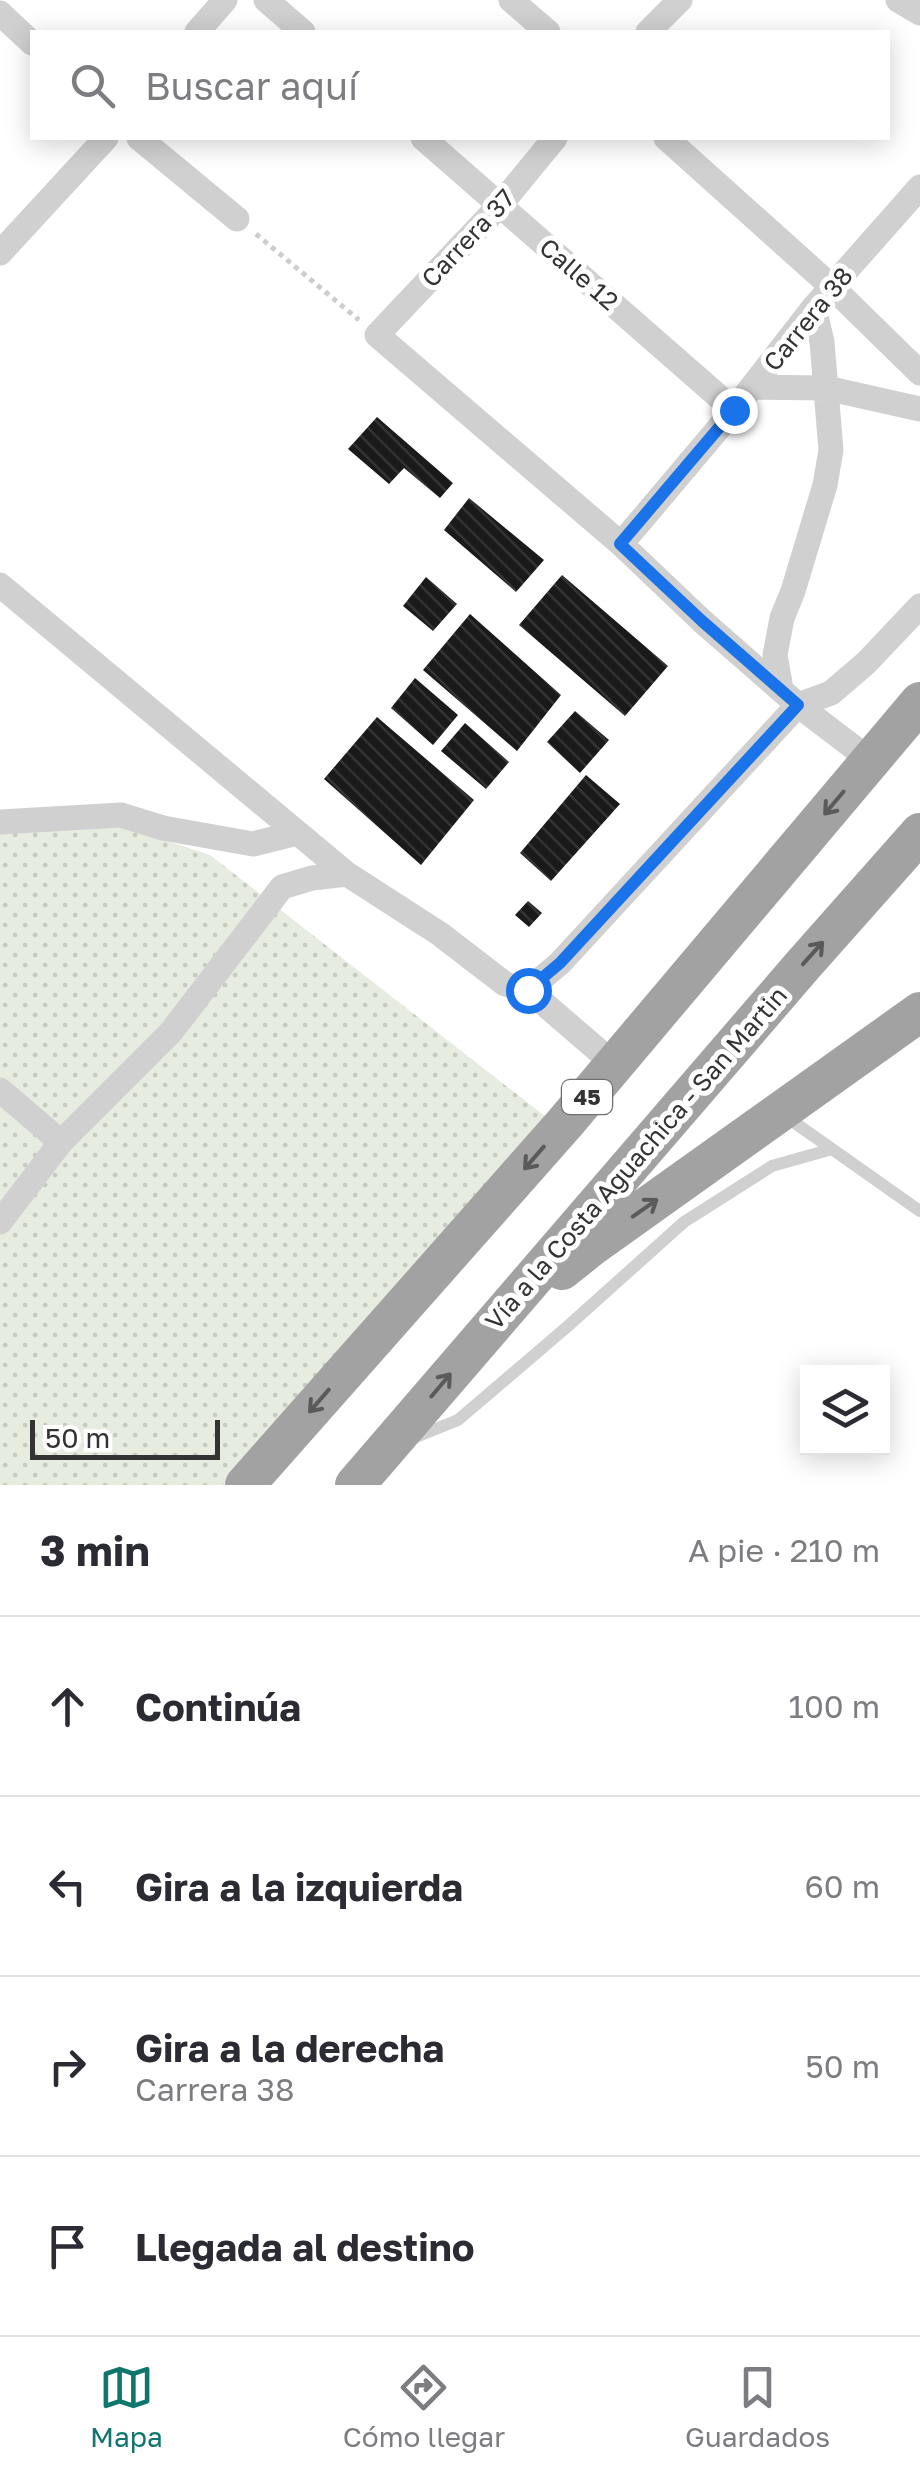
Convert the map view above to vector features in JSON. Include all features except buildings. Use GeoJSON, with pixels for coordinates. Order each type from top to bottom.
{"type":"FeatureCollection","features":[{"type":"Feature","properties":{"kind":"highway","name":"45"},"geometry":{"type":"LineString","coordinates":[[245,1485],[614,1064],[920,702]]}},
{"type":"Feature","properties":{"kind":"highway","name":"Vía a la Costa Aguachica - San Martin"},"geometry":{"type":"LineString","coordinates":[[354,1485],[920,833]]}},
{"type":"Feature","properties":{"kind":"highway"},"geometry":{"type":"LineString","coordinates":[[485,1333],[592,1246],[920,1012]]}},
{"type":"Feature","properties":{"kind":"street"},"geometry":{"type":"LineString","coordinates":[[199,30],[225,0]]}},
{"type":"Feature","properties":{"kind":"street"},"geometry":{"type":"LineString","coordinates":[[266,0],[301,30]]}},
{"type":"Feature","properties":{"kind":"street"},"geometry":{"type":"LineString","coordinates":[[511,0],[546,30]]}},
{"type":"Feature","properties":{"kind":"street"},"geometry":{"type":"LineString","coordinates":[[650,30],[680,0]]}},
{"type":"Feature","properties":{"kind":"street"},"geometry":{"type":"LineString","coordinates":[[898,0],[920,13]]}},
{"type":"Feature","properties":{"kind":"street"},"geometry":{"type":"LineString","coordinates":[[0,14],[30,41]]}},
{"type":"Feature","properties":{"kind":"street"},"geometry":{"type":"LineString","coordinates":[[0,252],[104,140]]}},
{"type":"Feature","properties":{"kind":"street"},"geometry":{"type":"LineString","coordinates":[[141,140],[238,219]]}},
{"type":"Feature","properties":{"kind":"street","name":"Calle 12"},"geometry":{"type":"LineString","coordinates":[[426,140],[734,410]]}},
{"type":"Feature","properties":{"kind":"street","name":"Carrera 37"},"geometry":{"type":"LineString","coordinates":[[377,335],[500,204],[553,140]]}},
{"type":"Feature","properties":{"kind":"street"},"geometry":{"type":"LineString","coordinates":[[668,140],[832,287],[920,373]]}},
{"type":"Feature","properties":{"kind":"street","name":"Carrera 38"},"geometry":{"type":"LineString","coordinates":[[620,544],[734,410],[814,307],[920,187]]}},
{"type":"Feature","properties":{"kind":"street"},"geometry":{"type":"LineString","coordinates":[[789,697],[775,655],[782,618],[826,485],[831,450],[822,342],[814,307]]}},
{"type":"Feature","properties":{"kind":"street"},"geometry":{"type":"LineString","coordinates":[[377,335],[620,544],[789,697],[870,760]]}},
{"type":"Feature","properties":{"kind":"street"},"geometry":{"type":"LineString","coordinates":[[752,387],[826,388],[920,409]]}},
{"type":"Feature","properties":{"kind":"street"},"geometry":{"type":"LineString","coordinates":[[0,585],[347,874],[440,934],[504,984],[528,990],[614,1064]]}},
{"type":"Feature","properties":{"kind":"street"},"geometry":{"type":"LineString","coordinates":[[528,990],[560,963],[789,697],[830,692],[866,663],[920,606]]}},
{"type":"Feature","properties":{"kind":"street"},"geometry":{"type":"LineString","coordinates":[[0,822],[121,815],[163,828],[253,844],[297,833]]}},
{"type":"Feature","properties":{"kind":"street"},"geometry":{"type":"LineString","coordinates":[[0,1222],[60,1142],[171,1032],[282,887],[347,874]]}},
{"type":"Feature","properties":{"kind":"street"},"geometry":{"type":"LineString","coordinates":[[0,1090],[60,1142]]}},
{"type":"Feature","properties":{"kind":"lane"},"geometry":{"type":"LineString","coordinates":[[780,1112],[920,1211]]}},
{"type":"Feature","properties":{"kind":"lane"},"geometry":{"type":"LineString","coordinates":[[386,1450],[458,1420],[684,1222],[772,1166],[832,1149]]}},
{"type":"Feature","properties":{"kind":"path"},"geometry":{"type":"LineString","coordinates":[[238,219],[377,335]]}},
{"type":"Feature","properties":{"kind":"shaded area"},"geometry":{"type":"Polygon","coordinates":[[[124,827],[210,855],[546,1117],[223,1485],[0,1485],[0,832],[124,827]]]}},
{"type":"Feature","properties":{"kind":"route"},"geometry":{"type":"LineString","coordinates":[[528,990],[560,963],[798,705],[620,544],[734,410]]}}]}
